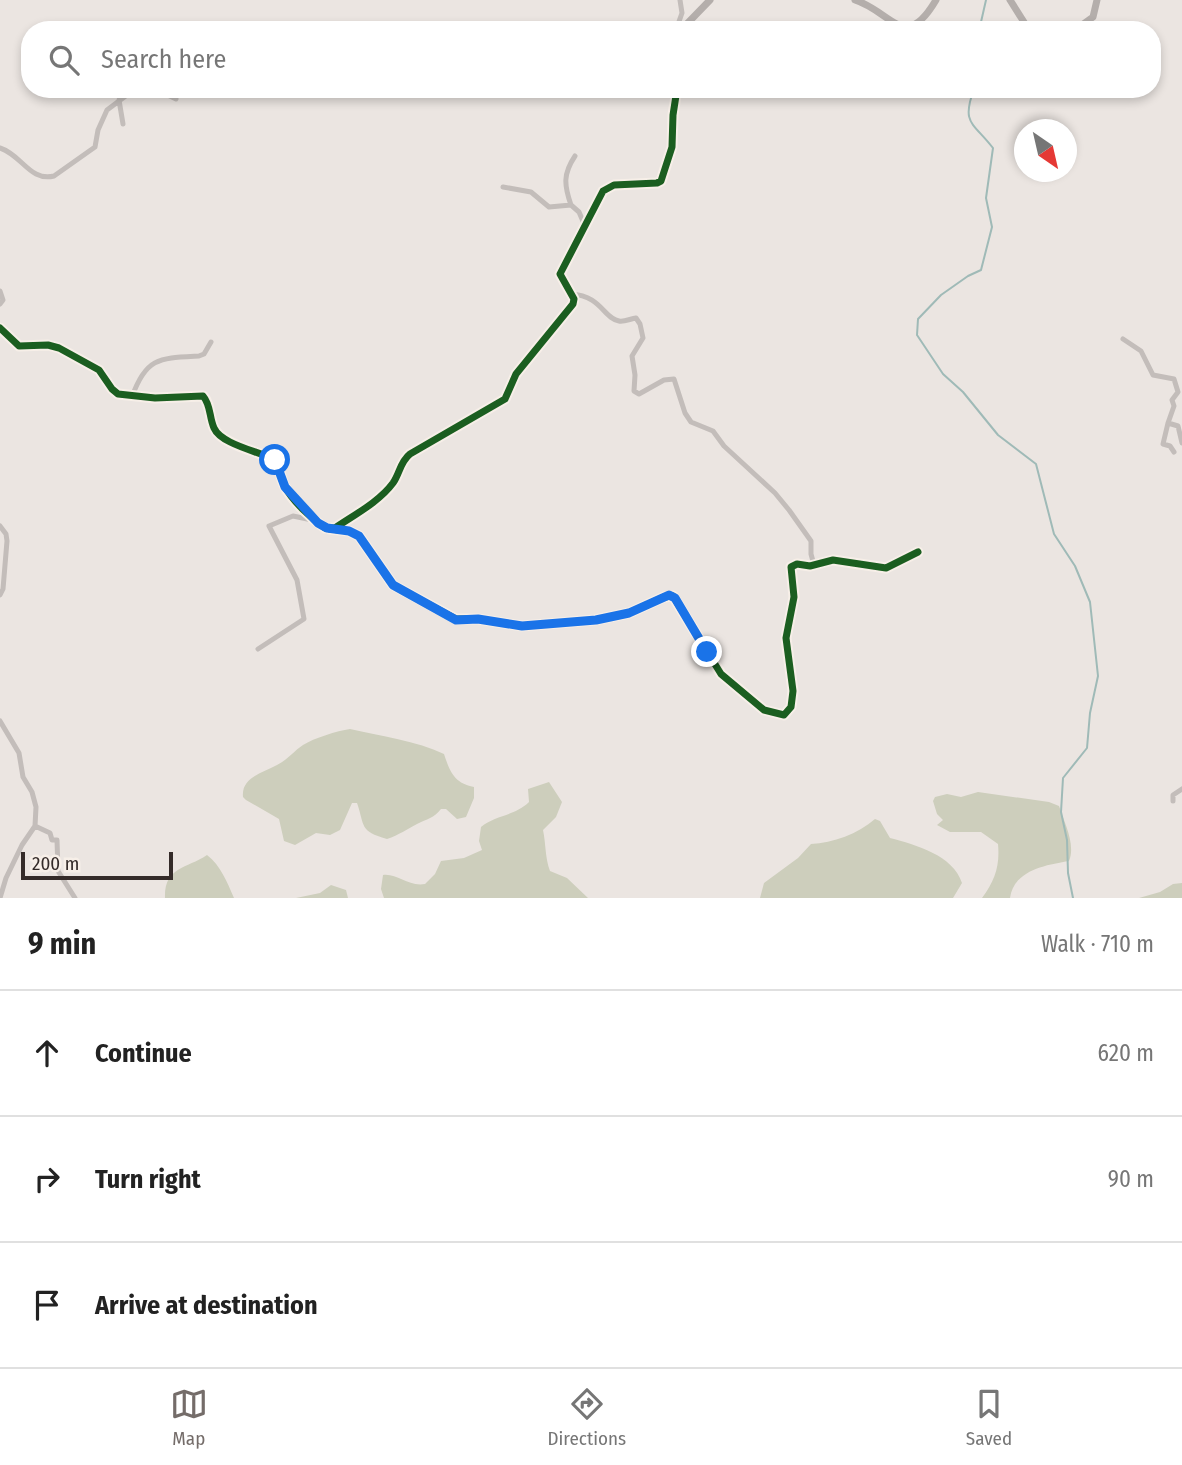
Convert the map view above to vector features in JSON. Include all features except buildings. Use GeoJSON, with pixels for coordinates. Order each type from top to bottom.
{"type":"FeatureCollection","features":[{"type":"Feature","properties":{"kind":"street"},"geometry":{"type":"LineString","coordinates":[[680,0],[683,9],[680,21]]}},
{"type":"Feature","properties":{"kind":"street"},"geometry":{"type":"LineString","coordinates":[[688,21],[710,0]]}},
{"type":"Feature","properties":{"kind":"street"},"geometry":{"type":"LineString","coordinates":[[855,0],[870,6],[891,21]]}},
{"type":"Feature","properties":{"kind":"street"},"geometry":{"type":"LineString","coordinates":[[922,21],[936,0]]}},
{"type":"Feature","properties":{"kind":"street"},"geometry":{"type":"LineString","coordinates":[[1010,0],[1023,21]]}},
{"type":"Feature","properties":{"kind":"street"},"geometry":{"type":"LineString","coordinates":[[1088,21],[1093,17],[1097,0]]}},
{"type":"Feature","properties":{"kind":"street"},"geometry":{"type":"LineString","coordinates":[[0,148],[15,154],[36,175],[46,178],[54,176],[95,147],[101,121],[107,110],[122,98]]}},
{"type":"Feature","properties":{"kind":"street"},"geometry":{"type":"LineString","coordinates":[[330,529],[386,491],[395,480],[403,460],[410,454],[505,399],[516,374],[573,304],[571,294],[559,274],[600,193],[614,185],[661,181],[672,147],[676,98]]}},
{"type":"Feature","properties":{"kind":"street"},"geometry":{"type":"LineString","coordinates":[[119,100],[123,124]]}},
{"type":"Feature","properties":{"kind":"street"},"geometry":{"type":"LineString","coordinates":[[575,156],[565,175],[564,184],[571,205],[579,212],[585,226]]}},
{"type":"Feature","properties":{"kind":"street"},"geometry":{"type":"LineString","coordinates":[[503,187],[531,192],[549,207],[571,205]]}},
{"type":"Feature","properties":{"kind":"street"},"geometry":{"type":"LineString","coordinates":[[0,291],[3,300],[0,304]]}},
{"type":"Feature","properties":{"kind":"street"},"geometry":{"type":"LineString","coordinates":[[571,294],[592,299],[620,321],[636,318],[638,320],[643,338],[632,356],[634,391],[639,394],[664,380],[674,379],[685,413],[691,422],[713,431],[724,446],[775,493],[789,510],[811,541],[810,551],[814,565]]}},
{"type":"Feature","properties":{"kind":"street"},"geometry":{"type":"LineString","coordinates":[[0,328],[19,346],[48,345],[59,348],[99,370],[114,392],[132,397],[203,397],[208,402],[213,426],[219,436],[275,460],[285,487],[318,523]]}},
{"type":"Feature","properties":{"kind":"street"},"geometry":{"type":"LineString","coordinates":[[1123,339],[1141,351],[1153,375],[1174,379],[1178,392],[1171,400],[1174,406],[1163,444],[1170,446],[1174,453]]}},
{"type":"Feature","properties":{"kind":"street"},"geometry":{"type":"LineString","coordinates":[[132,397],[140,375],[151,364],[199,356],[204,354],[211,342]]}},
{"type":"Feature","properties":{"kind":"street"},"geometry":{"type":"LineString","coordinates":[[1168,422],[1178,426],[1182,443]]}},
{"type":"Feature","properties":{"kind":"street"},"geometry":{"type":"LineString","coordinates":[[258,649],[304,618],[297,580],[269,526],[293,516],[304,517],[330,529],[349,531],[359,536],[393,585],[456,620],[478,619],[522,626],[596,620],[621,616],[669,595],[673,596],[721,674],[764,710],[784,715],[791,706],[793,691],[786,638],[794,597],[791,567],[834,560],[886,568],[918,552]]}},
{"type":"Feature","properties":{"kind":"street"},"geometry":{"type":"LineString","coordinates":[[0,526],[7,538],[3,589],[0,595]]}},
{"type":"Feature","properties":{"kind":"street"},"geometry":{"type":"LineString","coordinates":[[0,720],[21,758],[23,777],[35,802],[36,827],[22,845],[6,878],[0,898]]}},
{"type":"Feature","properties":{"kind":"street"},"geometry":{"type":"LineString","coordinates":[[1173,801],[1173,795],[1182,789]]}},
{"type":"Feature","properties":{"kind":"street"},"geometry":{"type":"LineString","coordinates":[[36,827],[50,833],[52,840],[57,840],[58,871],[75,898]]}},
{"type":"Feature","properties":{"kind":"green space"},"geometry":{"type":"Polygon","coordinates":[[[350,729],[410,742],[444,754],[457,780],[474,787],[474,798],[466,817],[457,819],[446,809],[441,809],[430,818],[387,839],[364,827],[357,803],[352,803],[340,830],[330,835],[316,833],[295,845],[284,841],[279,819],[246,800],[243,790],[254,776],[281,763],[308,742],[350,729]]]}},
{"type":"Feature","properties":{"kind":"green space"},"geometry":{"type":"Polygon","coordinates":[[[549,782],[562,802],[556,817],[543,830],[550,871],[567,878],[588,898],[384,898],[381,889],[383,875],[413,884],[425,884],[435,874],[441,861],[464,858],[482,850],[479,841],[481,827],[523,807],[529,802],[528,789],[549,782]]]}},
{"type":"Feature","properties":{"kind":"green space"},"geometry":{"type":"Polygon","coordinates":[[[978,792],[1049,802],[1059,806],[1070,840],[1069,861],[1041,867],[1024,875],[1013,889],[1010,898],[982,898],[996,872],[998,844],[981,832],[950,832],[937,825],[943,820],[937,814],[933,801],[935,797],[947,794],[961,797],[978,792]]]}},
{"type":"Feature","properties":{"kind":"green space"},"geometry":{"type":"Polygon","coordinates":[[[875,819],[880,821],[890,838],[932,853],[951,865],[962,883],[953,898],[760,898],[764,883],[798,858],[811,844],[845,837],[875,819]]]}},
{"type":"Feature","properties":{"kind":"green space"},"geometry":{"type":"Polygon","coordinates":[[[207,855],[220,869],[234,898],[165,898],[168,880],[172,874],[207,855]]]}},
{"type":"Feature","properties":{"kind":"green space"},"geometry":{"type":"Polygon","coordinates":[[[1182,883],[1182,898],[1139,898],[1160,892],[1173,884],[1182,883]]]}},
{"type":"Feature","properties":{"kind":"green space"},"geometry":{"type":"Polygon","coordinates":[[[331,885],[346,890],[348,898],[296,898],[320,893],[331,885]]]}},
{"type":"Feature","properties":{"kind":"waterway"},"geometry":{"type":"LineString","coordinates":[[981,21],[986,0]]}},
{"type":"Feature","properties":{"kind":"waterway"},"geometry":{"type":"LineString","coordinates":[[971,98],[971,122],[993,148],[986,198],[992,227],[981,270],[941,295],[918,319],[917,335],[943,374],[963,392],[998,435],[1036,464],[1054,534],[1075,566],[1090,602],[1098,676],[1090,713],[1087,748],[1063,778],[1061,812],[1073,898]]}},
{"type":"Feature","properties":{"kind":"cycle path"},"geometry":{"type":"LineString","coordinates":[[0,328],[19,346],[48,345],[59,348],[99,370],[118,394],[155,398],[203,396],[218,434],[232,443],[273,459],[287,491],[297,503],[325,528],[335,528],[381,496],[410,454],[505,399],[516,374],[573,304],[574,299],[560,274],[603,191],[614,185],[661,181],[672,147],[676,98]]}},
{"type":"Feature","properties":{"kind":"cycle path"},"geometry":{"type":"LineString","coordinates":[[330,529],[349,531],[359,536],[393,585],[456,619],[478,619],[522,626],[595,620],[629,613],[664,597],[673,596],[721,674],[764,710],[784,715],[791,707],[793,691],[786,638],[794,597],[791,567],[797,564],[810,566],[833,560],[886,568],[918,552]]}},
{"type":"Feature","properties":{"kind":"route"},"geometry":{"type":"LineString","coordinates":[[275,460],[285,487],[318,523],[325,528],[349,531],[359,536],[393,585],[421,598],[456,620],[472,618],[522,626],[596,620],[629,613],[669,595],[675,598],[707,652]]}}]}
